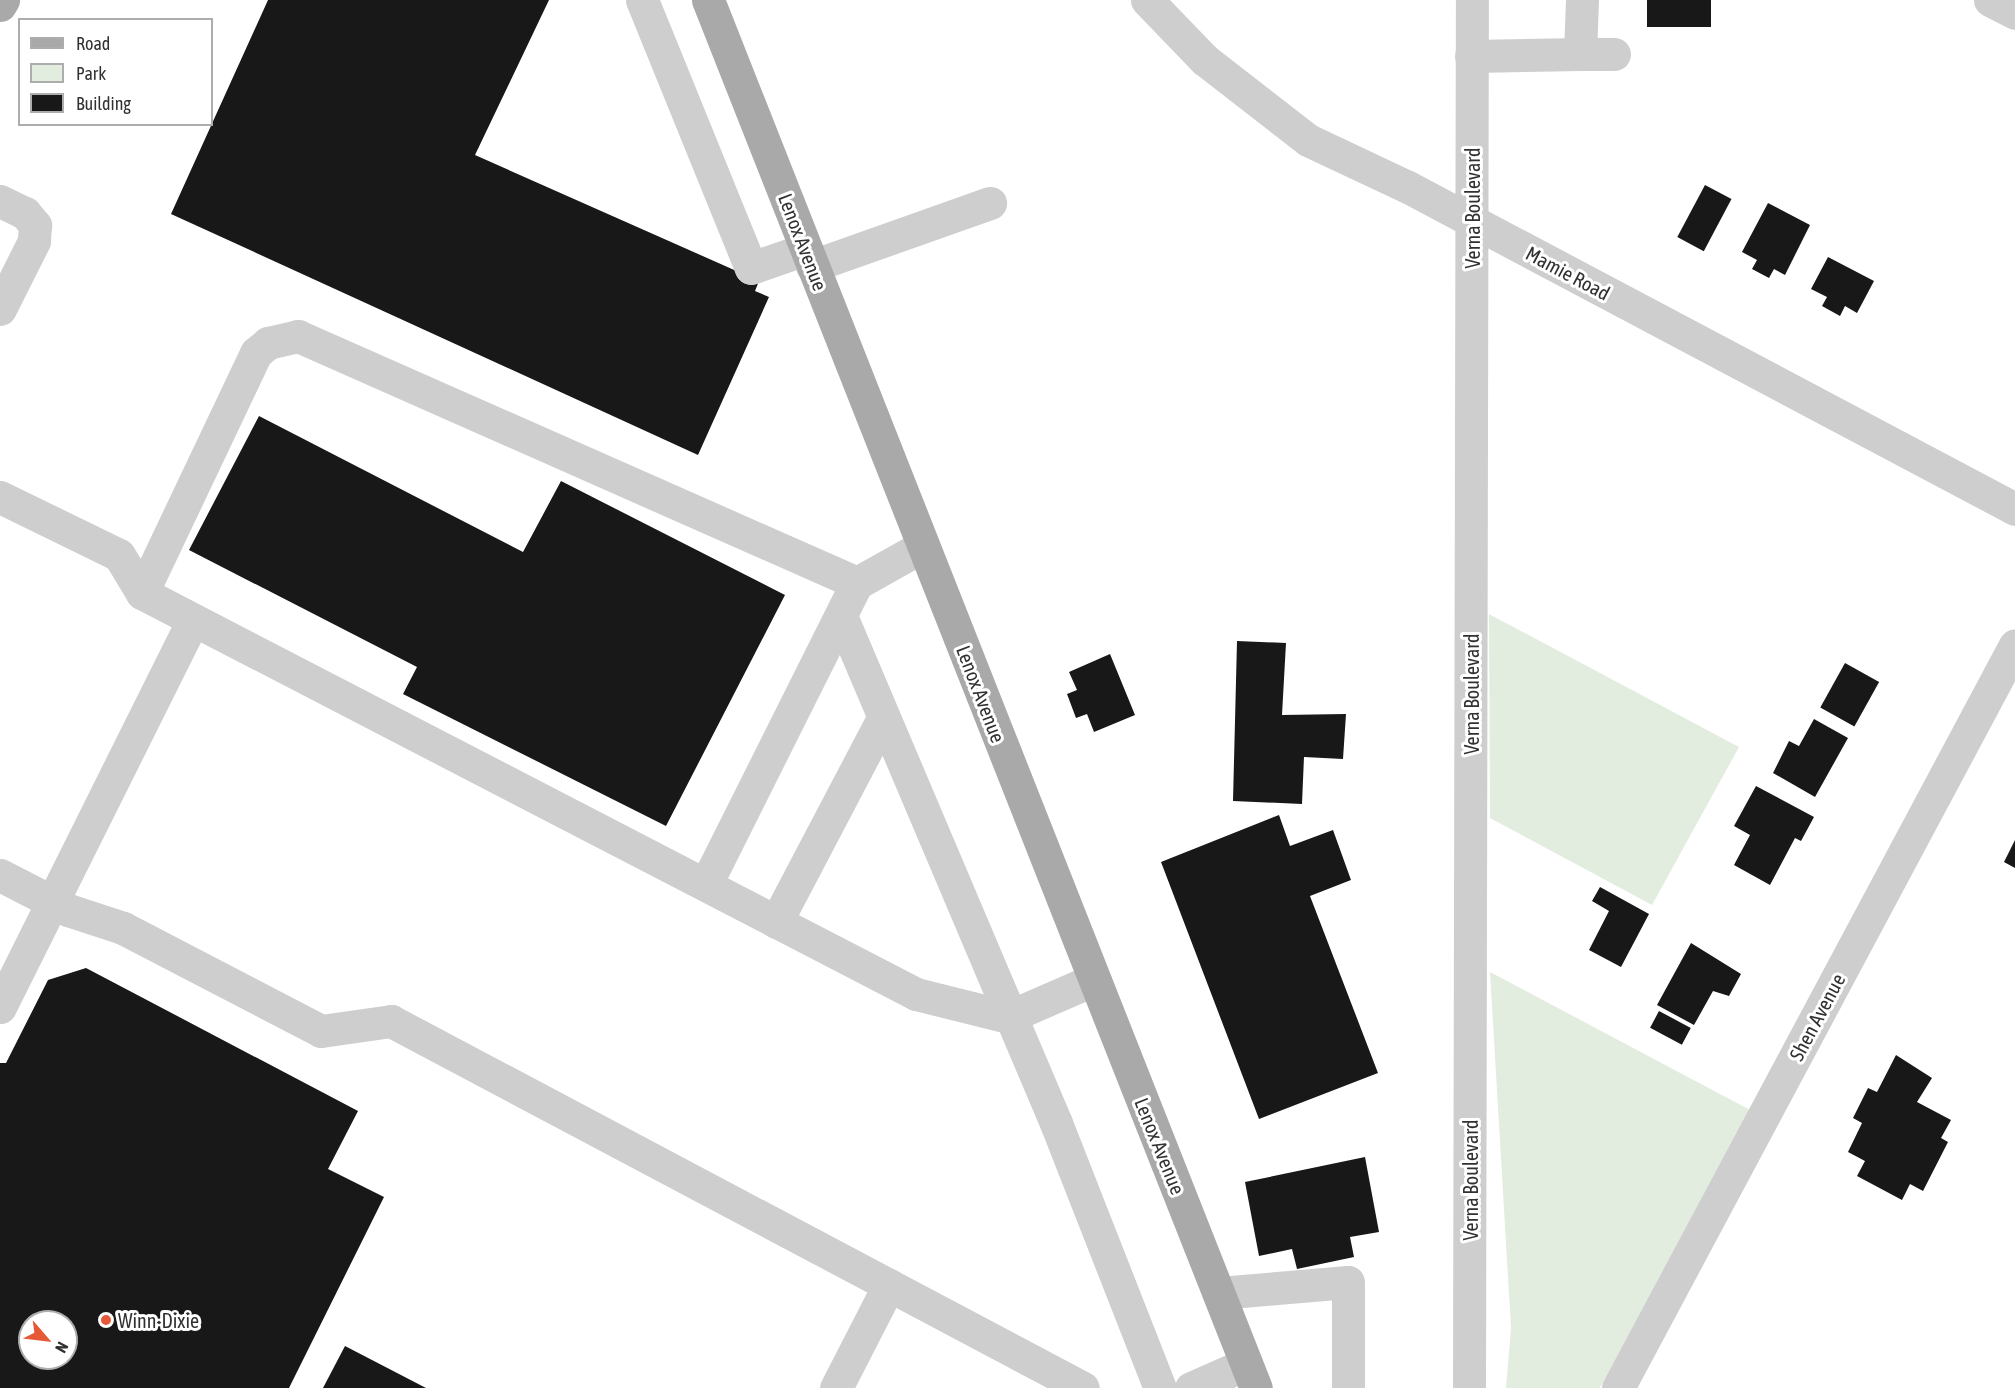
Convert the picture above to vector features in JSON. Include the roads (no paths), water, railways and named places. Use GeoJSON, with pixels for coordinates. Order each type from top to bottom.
{"type":"FeatureCollection","features":[{"type":"Feature","properties":{"kind":"main road"},"geometry":{"type":"LineString","coordinates":[[0,5],[3,0]]}},
{"type":"Feature","properties":{"kind":"main road","name":"Lenox Avenue"},"geometry":{"type":"LineString","coordinates":[[708,0],[1251,1376]]}},
{"type":"Feature","properties":{"kind":"street"},"geometry":{"type":"LineString","coordinates":[[642,0],[751,268],[809,257],[990,203]]}},
{"type":"Feature","properties":{"kind":"street","name":"Mamie Road"},"geometry":{"type":"LineString","coordinates":[[1147,0],[1205,60],[1308,140],[1473,222],[2015,509]]}},
{"type":"Feature","properties":{"kind":"street","name":"Verna Boulevard"},"geometry":{"type":"LineString","coordinates":[[1469,1388],[1472,0]]}},
{"type":"Feature","properties":{"kind":"street"},"geometry":{"type":"LineString","coordinates":[[1580,54],[1582,0]]}},
{"type":"Feature","properties":{"kind":"street"},"geometry":{"type":"LineString","coordinates":[[1990,0],[2015,13]]}},
{"type":"Feature","properties":{"kind":"street"},"geometry":{"type":"LineString","coordinates":[[1471,56],[1614,54]]}},
{"type":"Feature","properties":{"kind":"street"},"geometry":{"type":"LineString","coordinates":[[0,201],[25,213],[35,225],[34,241],[0,309]]}},
{"type":"Feature","properties":{"kind":"street"},"geometry":{"type":"LineString","coordinates":[[142,593],[256,353],[268,343],[298,336],[857,583]]}},
{"type":"Feature","properties":{"kind":"street"},"geometry":{"type":"LineString","coordinates":[[0,496],[119,555],[142,593],[916,994],[1008,1017],[1093,980]]}},
{"type":"Feature","properties":{"kind":"street"},"geometry":{"type":"LineString","coordinates":[[706,884],[857,583],[923,546]]}},
{"type":"Feature","properties":{"kind":"street"},"geometry":{"type":"LineString","coordinates":[[841,616],[1008,1017],[1056,1123],[1160,1388]]}},
{"type":"Feature","properties":{"kind":"street"},"geometry":{"type":"LineString","coordinates":[[0,1007],[193,620]]}},
{"type":"Feature","properties":{"kind":"street","name":"Shen Avenue"},"geometry":{"type":"LineString","coordinates":[[1618,1388],[2015,645]]}},
{"type":"Feature","properties":{"kind":"street"},"geometry":{"type":"LineString","coordinates":[[776,922],[884,717]]}},
{"type":"Feature","properties":{"kind":"street"},"geometry":{"type":"LineString","coordinates":[[0,874],[53,902],[123,928],[321,1031],[391,1021],[1083,1388]]}},
{"type":"Feature","properties":{"kind":"street"},"geometry":{"type":"LineString","coordinates":[[1219,1293],[1348,1282],[1348,1388]]}},
{"type":"Feature","properties":{"kind":"street"},"geometry":{"type":"LineString","coordinates":[[837,1388],[889,1285]]}},
{"type":"Feature","properties":{"kind":"street"},"geometry":{"type":"LineString","coordinates":[[1191,1388],[1251,1376]]}},
{"type":"Feature","properties":{"kind":"place","name":"Winn-Dixie"},"geometry":{"type":"Point","coordinates":[106,1320]}}]}
